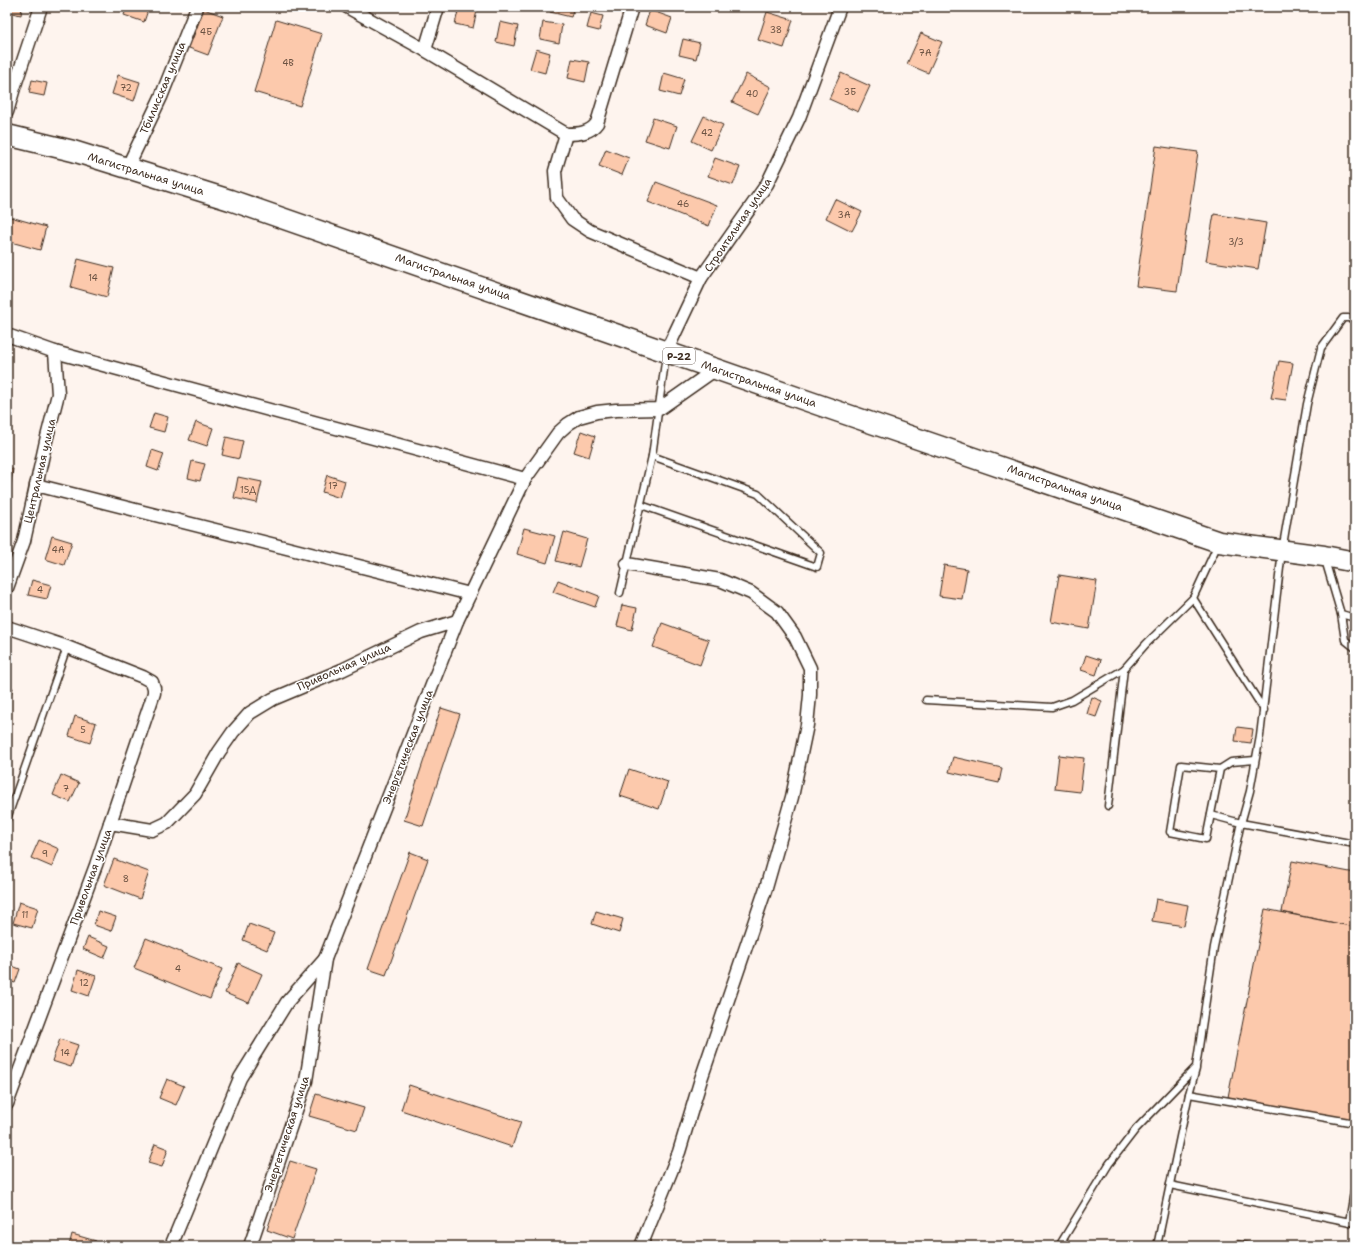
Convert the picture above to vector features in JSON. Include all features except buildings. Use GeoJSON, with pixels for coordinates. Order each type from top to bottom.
{"type":"FeatureCollection","features":[{"type":"Feature","properties":{"kind":"highway","name":"Магистральная улица"},"geometry":{"type":"LineString","coordinates":[[7,135],[73,151],[230,200],[1219,542],[1324,556],[1355,562]]}},
{"type":"Feature","properties":{"kind":"street"},"geometry":{"type":"LineString","coordinates":[[7,112],[41,7]]}},
{"type":"Feature","properties":{"kind":"street","name":"Тбилисская улица"},"geometry":{"type":"LineString","coordinates":[[127,168],[160,97],[197,7]]}},
{"type":"Feature","properties":{"kind":"street"},"geometry":{"type":"LineString","coordinates":[[347,7],[425,50],[566,134],[575,134],[593,129],[598,123],[632,7]]}},
{"type":"Feature","properties":{"kind":"street"},"geometry":{"type":"LineString","coordinates":[[425,50],[438,7]]}},
{"type":"Feature","properties":{"kind":"street","name":"Строительная улица"},"geometry":{"type":"LineString","coordinates":[[666,352],[701,278],[767,184],[800,118],[840,7]]}},
{"type":"Feature","properties":{"kind":"street"},"geometry":{"type":"LineString","coordinates":[[566,134],[555,171],[557,198],[572,219],[590,231],[701,278]]}},
{"type":"Feature","properties":{"kind":"street"},"geometry":{"type":"LineString","coordinates":[[7,335],[55,352],[525,479]]}},
{"type":"Feature","properties":{"kind":"street","name":"Центральная улица"},"geometry":{"type":"LineString","coordinates":[[7,588],[24,541],[58,394],[55,352]]}},
{"type":"Feature","properties":{"kind":"street"},"geometry":{"type":"LineString","coordinates":[[659,409],[716,369]]}},
{"type":"Feature","properties":{"kind":"street","name":"Энергетическая улица"},"geometry":{"type":"LineString","coordinates":[[250,1246],[306,1081],[325,959],[457,621],[525,479],[558,433],[579,417],[597,412],[616,410],[659,409]]}},
{"type":"Feature","properties":{"kind":"street"},"geometry":{"type":"LineString","coordinates":[[36,486],[470,594]]}},
{"type":"Feature","properties":{"kind":"street"},"geometry":{"type":"LineString","coordinates":[[627,564],[720,580],[751,593],[777,612],[795,637],[810,668],[810,695],[807,725],[792,796],[766,888],[708,1058],[679,1152],[641,1246]]}},
{"type":"Feature","properties":{"kind":"street","name":"Привольная улица"},"geometry":{"type":"LineString","coordinates":[[7,1104],[96,865],[110,823],[152,830],[168,823],[195,794],[228,739],[250,713],[273,699],[342,670],[421,632],[457,621]]}},
{"type":"Feature","properties":{"kind":"street"},"geometry":{"type":"LineString","coordinates":[[7,627],[67,647],[148,679],[152,682],[154,693],[110,823]]}},
{"type":"Feature","properties":{"kind":"street"},"geometry":{"type":"LineString","coordinates":[[171,1246],[240,1078],[287,1002],[325,959]]}},
{"type":"Feature","properties":{"kind":"street"},"geometry":{"type":"LineString","coordinates":[[648,1230],[648,1246]]}},
{"type":"Feature","properties":{"kind":"lane"},"geometry":{"type":"LineString","coordinates":[[1157,1246],[1196,1067],[1214,947],[1241,823],[1250,791],[1264,710],[1282,551],[1307,404],[1321,348],[1343,318],[1355,318]]}},
{"type":"Feature","properties":{"kind":"lane"},"geometry":{"type":"LineString","coordinates":[[620,593],[652,456],[666,352]]}},
{"type":"Feature","properties":{"kind":"lane"},"geometry":{"type":"LineString","coordinates":[[641,505],[817,567],[821,553],[758,494],[652,456]]}},
{"type":"Feature","properties":{"kind":"lane"},"geometry":{"type":"LineString","coordinates":[[926,700],[1052,707],[1072,700],[1124,669],[1146,644],[1193,598],[1219,542]]}},
{"type":"Feature","properties":{"kind":"lane"},"geometry":{"type":"LineString","coordinates":[[1324,556],[1341,614],[1344,640],[1355,648]]}},
{"type":"Feature","properties":{"kind":"lane"},"geometry":{"type":"LineString","coordinates":[[1193,598],[1264,710]]}},
{"type":"Feature","properties":{"kind":"lane"},"geometry":{"type":"LineString","coordinates":[[1341,614],[1355,618]]}},
{"type":"Feature","properties":{"kind":"lane"},"geometry":{"type":"LineString","coordinates":[[7,819],[67,647]]}},
{"type":"Feature","properties":{"kind":"lane"},"geometry":{"type":"LineString","coordinates":[[1108,806],[1124,669]]}},
{"type":"Feature","properties":{"kind":"lane"},"geometry":{"type":"LineString","coordinates":[[1220,769],[1206,839],[1170,832],[1181,765],[1220,769],[1231,762],[1255,760]]}},
{"type":"Feature","properties":{"kind":"lane"},"geometry":{"type":"LineString","coordinates":[[1211,815],[1241,823],[1355,844]]}},
{"type":"Feature","properties":{"kind":"lane"},"geometry":{"type":"LineString","coordinates":[[1059,1246],[1080,1209],[1113,1158],[1136,1129],[1196,1067]]}},
{"type":"Feature","properties":{"kind":"lane"},"geometry":{"type":"LineString","coordinates":[[1189,1094],[1355,1123]]}},
{"type":"Feature","properties":{"kind":"lane"},"geometry":{"type":"LineString","coordinates":[[1170,1185],[1352,1222],[1355,1186]]}}]}
